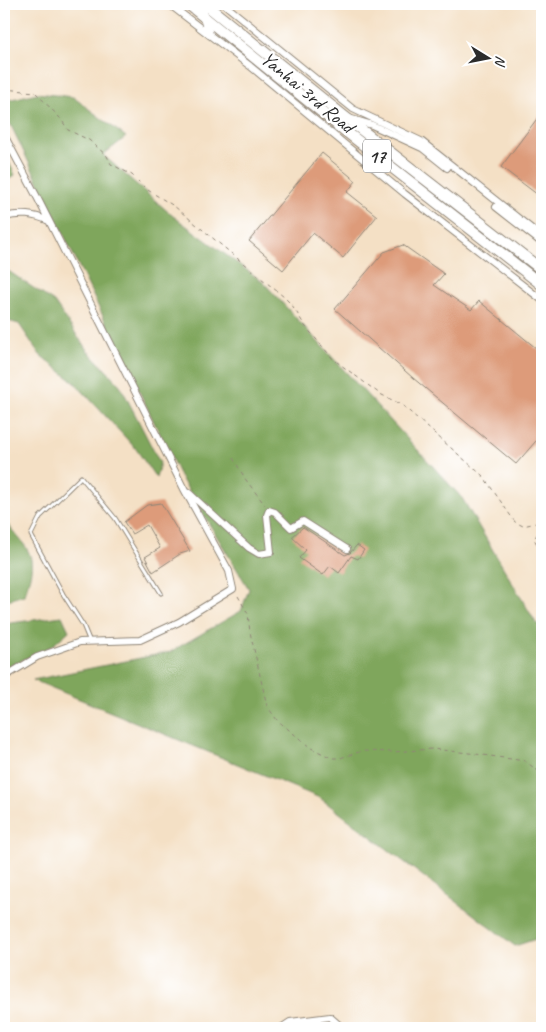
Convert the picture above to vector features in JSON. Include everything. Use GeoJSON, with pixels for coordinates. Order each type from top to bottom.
{"type":"FeatureCollection","features":[{"type":"Feature","properties":{"kind":"main road","name":"Yanhai 3rd Road"},"geometry":{"type":"LineString","coordinates":[[188,4],[204,18],[211,30],[339,126],[542,285]]}},
{"type":"Feature","properties":{"kind":"main road","name":"Yanhai 3rd Road"},"geometry":{"type":"LineString","coordinates":[[203,4],[215,8],[346,117],[542,270]]}},
{"type":"Feature","properties":{"kind":"street","name":"Yanhai 3rd Road"},"geometry":{"type":"LineString","coordinates":[[169,4],[211,30],[332,135],[542,300]]}},
{"type":"Feature","properties":{"kind":"street"},"geometry":{"type":"LineString","coordinates":[[203,4],[204,18]]}},
{"type":"Feature","properties":{"kind":"street","name":"Yanhai 3rd Road"},"geometry":{"type":"LineString","coordinates":[[224,4],[353,109],[421,141],[542,237]]}},
{"type":"Feature","properties":{"kind":"street"},"geometry":{"type":"LineString","coordinates":[[211,30],[215,8]]}},
{"type":"Feature","properties":{"kind":"street","name":"Yanhai 3rd Road"},"geometry":{"type":"LineString","coordinates":[[346,117],[372,125],[422,148],[542,244]]}},
{"type":"Feature","properties":{"kind":"street"},"geometry":{"type":"LineString","coordinates":[[332,135],[346,117]]}},
{"type":"Feature","properties":{"kind":"street"},"geometry":{"type":"LineString","coordinates":[[4,135],[184,489],[229,571],[233,589],[179,622],[140,640],[80,642],[37,657],[4,677]]}},
{"type":"Feature","properties":{"kind":"street"},"geometry":{"type":"LineString","coordinates":[[4,217],[16,214],[34,215],[49,221]]}},
{"type":"Feature","properties":{"kind":"street"},"geometry":{"type":"LineString","coordinates":[[184,489],[249,548],[260,554],[270,552],[267,514],[269,510],[275,512],[291,528],[302,520],[347,549]]}},
{"type":"Feature","properties":{"kind":"street"},"geometry":{"type":"LineString","coordinates":[[281,1028],[290,1022],[330,1017],[338,1024],[339,1028]]}},
{"type":"Feature","properties":{"kind":"lane"},"geometry":{"type":"LineString","coordinates":[[90,642],[83,625],[63,594],[31,535],[40,517],[81,477],[115,518],[161,593]]}},
{"type":"Feature","properties":{"kind":"path"},"geometry":{"type":"LineString","coordinates":[[4,89],[35,92],[68,130],[89,140],[107,156],[111,164],[132,175],[146,189],[174,206],[284,297],[292,305],[305,326],[333,359],[380,394],[402,405],[483,476],[516,522],[523,526],[536,523],[541,528],[534,539],[542,552]]}},
{"type":"Feature","properties":{"kind":"path"},"geometry":{"type":"LineString","coordinates":[[232,458],[269,510]]}},
{"type":"Feature","properties":{"kind":"path"},"geometry":{"type":"LineString","coordinates":[[233,589],[248,614],[250,632],[267,706],[277,720],[311,748],[332,758],[340,758],[362,751],[393,752],[432,749],[469,752],[525,762],[542,774]]}},
{"type":"Feature","properties":{"kind":"green space"},"geometry":{"type":"Polygon","coordinates":[[[37,93],[73,97],[126,137],[103,155],[173,216],[263,282],[462,498],[536,623],[542,626],[542,937],[515,946],[320,798],[33,680],[170,652],[241,611],[249,589],[181,478],[4,111],[4,101],[37,93]]]}},
{"type":"Feature","properties":{"kind":"green space"},"geometry":{"type":"Polygon","coordinates":[[[4,152],[15,175],[4,183],[4,152]]]}},
{"type":"Feature","properties":{"kind":"green space"},"geometry":{"type":"Polygon","coordinates":[[[4,268],[54,302],[87,350],[120,385],[160,463],[156,478],[136,449],[74,382],[40,355],[19,324],[4,320],[4,268]]]}},
{"type":"Feature","properties":{"kind":"green space"},"geometry":{"type":"Polygon","coordinates":[[[4,520],[26,547],[31,561],[31,570],[24,595],[4,601],[4,520]]]}},
{"type":"Feature","properties":{"kind":"green space"},"geometry":{"type":"Polygon","coordinates":[[[62,616],[69,631],[52,646],[4,669],[4,624],[62,616]]]}},
{"type":"Feature","properties":{"kind":"building"},"geometry":{"type":"Polygon","coordinates":[[[542,112],[542,198],[501,167],[542,112]]]}},
{"type":"Feature","properties":{"kind":"building"},"geometry":{"type":"Polygon","coordinates":[[[322,153],[356,181],[347,192],[377,216],[343,258],[313,233],[283,270],[249,241],[322,153]]]}},
{"type":"Feature","properties":{"kind":"building"},"geometry":{"type":"Polygon","coordinates":[[[403,245],[444,274],[434,285],[471,310],[479,301],[542,353],[542,434],[516,464],[413,378],[335,309],[384,252],[403,245]]]}},
{"type":"Feature","properties":{"kind":"building"},"geometry":{"type":"Polygon","coordinates":[[[161,503],[190,551],[180,554],[153,572],[145,557],[160,548],[147,525],[132,534],[124,522],[147,505],[161,503]]]}},
{"type":"Feature","properties":{"kind":"building"},"geometry":{"type":"Polygon","coordinates":[[[303,527],[345,555],[350,553],[357,545],[364,550],[358,559],[351,556],[339,573],[330,566],[323,575],[299,558],[306,550],[292,537],[303,527]]]}}]}
